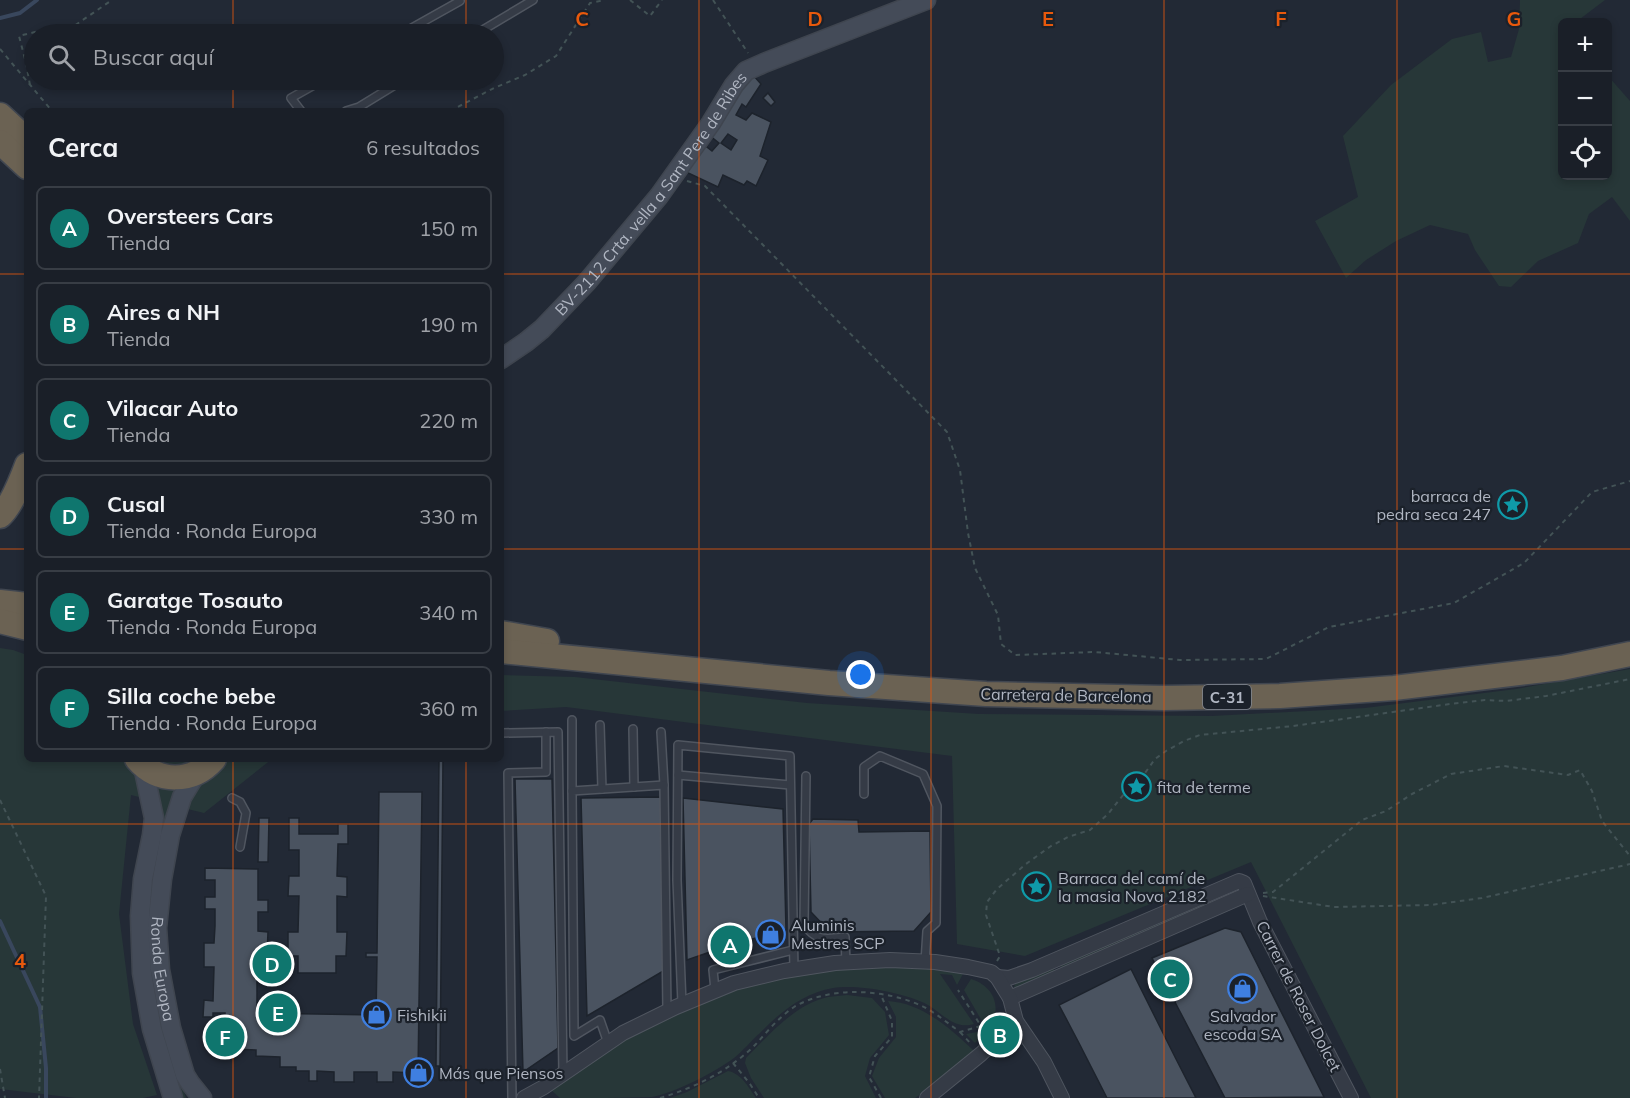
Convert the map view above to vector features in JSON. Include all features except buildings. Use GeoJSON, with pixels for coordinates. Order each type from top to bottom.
{"type":"FeatureCollection","features":[{"type":"Feature","properties":{"kind":"highway"},"geometry":{"type":"LineString","coordinates":[[0,115],[24,137]]}},
{"type":"Feature","properties":{"kind":"highway"},"geometry":{"type":"LineString","coordinates":[[0,142],[24,164]]}},
{"type":"Feature","properties":{"kind":"highway"},"geometry":{"type":"LineString","coordinates":[[0,516],[24,472]]}},
{"type":"Feature","properties":{"kind":"highway"},"geometry":{"type":"LineString","coordinates":[[0,602],[24,604]]}},
{"type":"Feature","properties":{"kind":"highway"},"geometry":{"type":"LineString","coordinates":[[0,621],[24,627]]}},
{"type":"Feature","properties":{"kind":"highway"},"geometry":{"type":"LineString","coordinates":[[504,638],[971,685],[978,694]]}},
{"type":"Feature","properties":{"kind":"highway","name":"Carretera de Barcelona"},"geometry":{"type":"LineString","coordinates":[[504,639],[530,654],[829,683],[978,694],[1164,698],[1351,692],[1562,668],[1630,654]]}},
{"type":"Feature","properties":{"kind":"highway"},"geometry":{"type":"LineString","coordinates":[[504,660],[515,661],[530,654]]}},
{"type":"Feature","properties":{"kind":"highway"},"geometry":{"type":"LineString","coordinates":[[140,762],[152,772],[166,777],[181,778],[205,766]]}},
{"type":"Feature","properties":{"kind":"street","name":"BV-2112 Crta. vella a Sant Pere de Ribes"},"geometry":{"type":"LineString","coordinates":[[504,357],[528,342],[587,282],[659,196],[711,123],[734,84],[746,71],[926,0]]}},
{"type":"Feature","properties":{"kind":"street"},"geometry":{"type":"LineString","coordinates":[[140,762],[154,818],[161,835]]}},
{"type":"Feature","properties":{"kind":"street"},"geometry":{"type":"LineString","coordinates":[[161,835],[182,797],[205,766]]}},
{"type":"Feature","properties":{"kind":"street","name":"Ronda Europa"},"geometry":{"type":"LineString","coordinates":[[161,835],[143,879],[139,926],[140,950],[152,1029],[173,1098]]}},
{"type":"Feature","properties":{"kind":"street","name":"Ronda Europa"},"geometry":{"type":"LineString","coordinates":[[161,835],[157,928],[160,970],[171,1028],[181,1061],[190,1083],[202,1098]]}},
{"type":"Feature","properties":{"kind":"street"},"geometry":{"type":"LineString","coordinates":[[524,1098],[623,1033],[734,982],[794,970],[890,960],[968,967],[1009,978],[1239,881],[1244,883],[1248,894],[1010,998]]}},
{"type":"Feature","properties":{"kind":"street","name":"Carrer de Roser Dolcet"},"geometry":{"type":"LineString","coordinates":[[1248,894],[1260,922],[1351,1098]]}},
{"type":"Feature","properties":{"kind":"street"},"geometry":{"type":"LineString","coordinates":[[994,974],[1010,998],[1016,1021],[1044,1062],[1062,1098]]}},
{"type":"Feature","properties":{"kind":"street"},"geometry":{"type":"LineString","coordinates":[[927,1098],[981,1054],[1016,1021]]}},
{"type":"Feature","properties":{"kind":"street"},"geometry":{"type":"LineString","coordinates":[[163,1098],[167,1077]]}},
{"type":"Feature","properties":{"kind":"lane"},"geometry":{"type":"LineString","coordinates":[[493,24],[532,0]]}},
{"type":"Feature","properties":{"kind":"lane"},"geometry":{"type":"LineString","coordinates":[[419,24],[460,1]]}},
{"type":"Feature","properties":{"kind":"lane"},"geometry":{"type":"LineString","coordinates":[[299,108],[291,98],[305,90]]}},
{"type":"Feature","properties":{"kind":"lane"},"geometry":{"type":"LineString","coordinates":[[356,108],[387,90]]}},
{"type":"Feature","properties":{"kind":"lane"},"geometry":{"type":"LineString","coordinates":[[572,720],[574,1036],[600,1020],[608,1043]]}},
{"type":"Feature","properties":{"kind":"lane"},"geometry":{"type":"LineString","coordinates":[[600,725],[602,789]]}},
{"type":"Feature","properties":{"kind":"lane"},"geometry":{"type":"LineString","coordinates":[[633,729],[634,787]]}},
{"type":"Feature","properties":{"kind":"lane"},"geometry":{"type":"LineString","coordinates":[[512,1098],[508,773],[546,772],[546,732]]}},
{"type":"Feature","properties":{"kind":"lane"},"geometry":{"type":"LineString","coordinates":[[504,733],[558,732],[563,1074]]}},
{"type":"Feature","properties":{"kind":"lane"},"geometry":{"type":"LineString","coordinates":[[661,732],[664,785],[667,1011]]}},
{"type":"Feature","properties":{"kind":"lane"},"geometry":{"type":"LineString","coordinates":[[682,1004],[677,880],[678,745],[790,756],[794,970]]}},
{"type":"Feature","properties":{"kind":"lane"},"geometry":{"type":"LineString","coordinates":[[864,794],[864,767],[880,756],[923,774],[937,806],[936,923],[927,931],[925,962]]}},
{"type":"Feature","properties":{"kind":"lane"},"geometry":{"type":"LineString","coordinates":[[678,775],[790,784]]}},
{"type":"Feature","properties":{"kind":"lane"},"geometry":{"type":"LineString","coordinates":[[806,776],[804,924],[810,934],[824,939],[845,937],[846,963]]}},
{"type":"Feature","properties":{"kind":"lane"},"geometry":{"type":"LineString","coordinates":[[572,791],[664,785]]}},
{"type":"Feature","properties":{"kind":"lane"},"geometry":{"type":"LineString","coordinates":[[232,798],[240,802],[246,813],[240,847]]}},
{"type":"Feature","properties":{"kind":"lane"},"geometry":{"type":"LineString","coordinates":[[715,990],[713,970],[793,950]]}},
{"type":"Feature","properties":{"kind":"path"},"geometry":{"type":"LineString","coordinates":[[77,24],[112,0]]}},
{"type":"Feature","properties":{"kind":"path"},"geometry":{"type":"LineString","coordinates":[[504,84],[525,75],[556,56],[590,3],[605,0]]}},
{"type":"Feature","properties":{"kind":"path"},"geometry":{"type":"LineString","coordinates":[[630,0],[650,16],[662,0]]}},
{"type":"Feature","properties":{"kind":"path"},"geometry":{"type":"LineString","coordinates":[[713,0],[757,66]]}},
{"type":"Feature","properties":{"kind":"path"},"geometry":{"type":"LineString","coordinates":[[24,35],[19,36],[24,55]]}},
{"type":"Feature","properties":{"kind":"path"},"geometry":{"type":"LineString","coordinates":[[0,49],[24,78]]}},
{"type":"Feature","properties":{"kind":"path"},"geometry":{"type":"LineString","coordinates":[[34,90],[49,108]]}},
{"type":"Feature","properties":{"kind":"path"},"geometry":{"type":"LineString","coordinates":[[456,108],[490,90]]}},
{"type":"Feature","properties":{"kind":"path"},"geometry":{"type":"LineString","coordinates":[[673,177],[705,186],[947,432],[960,471],[975,568],[998,615],[1002,644],[1015,655],[1095,652],[1180,660],[1266,659],[1329,627],[1454,603],[1524,563],[1592,492],[1630,481]]}},
{"type":"Feature","properties":{"kind":"path"},"geometry":{"type":"LineString","coordinates":[[994,974],[1000,956],[986,915],[987,902],[997,889],[1051,846],[1068,837],[1090,830],[1108,814],[1155,759],[1184,741],[1200,735],[1293,726],[1485,700],[1506,701],[1546,696],[1630,679]]}},
{"type":"Feature","properties":{"kind":"path"},"geometry":{"type":"LineString","coordinates":[[1248,894],[1273,892],[1362,820],[1386,811],[1412,794],[1451,774],[1504,766],[1568,774],[1580,771],[1592,791],[1602,821],[1630,856]]}},
{"type":"Feature","properties":{"kind":"path"},"geometry":{"type":"LineString","coordinates":[[0,800],[46,896],[39,1098]]}},
{"type":"Feature","properties":{"kind":"path"},"geometry":{"type":"LineString","coordinates":[[1248,894],[1334,907],[1431,905],[1482,898],[1630,864]]}},
{"type":"Feature","properties":{"kind":"path"},"geometry":{"type":"LineString","coordinates":[[958,990],[981,1026],[960,1032]]}},
{"type":"Feature","properties":{"kind":"path"},"geometry":{"type":"LineString","coordinates":[[660,1098],[697,1084],[733,1063],[756,1044],[783,1016],[804,1002],[831,993],[863,992],[896,998],[926,1008],[960,1032],[973,1046]]}},
{"type":"Feature","properties":{"kind":"path"},"geometry":{"type":"LineString","coordinates":[[881,995],[892,1021],[892,1037],[875,1056],[869,1077],[881,1098]]}},
{"type":"Feature","properties":{"kind":"path"},"geometry":{"type":"LineString","coordinates":[[733,1063],[759,1098]]}},
{"type":"Feature","properties":{"kind":"path"},"geometry":{"type":"LineString","coordinates":[[0,1069],[5,1098]]}},
{"type":"Feature","properties":{"kind":"shaded area"},"geometry":{"type":"Polygon","coordinates":[[[1520,0],[1605,0],[1581,18],[1558,18],[1558,180],[1612,180],[1612,81],[1630,101],[1630,221],[1612,197],[1589,214],[1578,243],[1538,261],[1511,287],[1499,286],[1475,250],[1468,234],[1430,225],[1396,241],[1366,260],[1346,278],[1315,221],[1358,197],[1343,136],[1391,85],[1452,39],[1481,32],[1488,62],[1511,57],[1519,29],[1520,0]]]}},
{"type":"Feature","properties":{"kind":"shaded area"},"geometry":{"type":"Polygon","coordinates":[[[0,648],[24,654],[24,762],[268,762],[204,813],[171,805],[161,839],[168,1042],[186,1098],[182,1098],[158,1027],[146,946],[155,801],[131,795],[119,914],[133,1024],[157,1095],[143,1098],[76,1098],[0,1089],[0,648]]]}},
{"type":"Feature","properties":{"kind":"shaded area"},"geometry":{"type":"Polygon","coordinates":[[[1630,669],[1630,1098],[1371,1098],[1251,862],[1025,956],[957,944],[952,756],[566,707],[504,711],[504,675],[575,677],[807,703],[979,714],[1212,716],[1365,708],[1516,689],[1630,669]]]}},
{"type":"Feature","properties":{"kind":"shaded area"},"geometry":{"type":"Polygon","coordinates":[[[1205,902],[1206,906],[1062,969],[1060,965],[1205,902]]]}},
{"type":"Feature","properties":{"kind":"shaded area"},"geometry":{"type":"Polygon","coordinates":[[[889,966],[964,972],[957,985],[952,975],[940,974],[974,1024],[953,1022],[928,1005],[902,995],[866,988],[833,988],[812,994],[793,1004],[734,1058],[683,1087],[661,1095],[560,1098],[551,1090],[627,1037],[717,996],[759,983],[793,976],[837,969],[889,966]]]}},
{"type":"Feature","properties":{"kind":"shaded area"},"geometry":{"type":"Polygon","coordinates":[[[1053,968],[1055,972],[1018,989],[1014,987],[1015,984],[1053,968]]]}},
{"type":"Feature","properties":{"kind":"shaded area"},"geometry":{"type":"Polygon","coordinates":[[[971,979],[979,982],[990,992],[996,1006],[989,1029],[975,1043],[966,1034],[986,1028],[964,990],[971,979]]]}},
{"type":"Feature","properties":{"kind":"shaded area"},"geometry":{"type":"Polygon","coordinates":[[[847,995],[872,998],[885,1012],[889,1035],[870,1058],[865,1076],[876,1098],[764,1098],[751,1078],[745,1063],[746,1058],[773,1030],[804,1006],[828,997],[847,995]]]}},
{"type":"Feature","properties":{"kind":"shaded area"},"geometry":{"type":"Polygon","coordinates":[[[888,1001],[912,1006],[935,1018],[974,1051],[915,1098],[885,1098],[872,1076],[879,1058],[896,1037],[896,1017],[888,1001]]]}},
{"type":"Feature","properties":{"kind":"shaded area"},"geometry":{"type":"Polygon","coordinates":[[[728,1071],[741,1078],[756,1098],[670,1098],[687,1092],[728,1071]]]}},
{"type":"Feature","properties":{"kind":"waterway"},"geometry":{"type":"LineString","coordinates":[[0,18],[20,13],[37,0]]}},
{"type":"Feature","properties":{"kind":"waterway"},"geometry":{"type":"LineString","coordinates":[[0,921],[40,1007],[46,1068],[46,1098]]}},
{"type":"Feature","properties":{"kind":"place","name":"barraca de pedra seca 247"},"geometry":{"type":"Point","coordinates":[1512,505]}},
{"type":"Feature","properties":{"kind":"place","name":"fita de terme"},"geometry":{"type":"Point","coordinates":[1136,787]}},
{"type":"Feature","properties":{"kind":"place","name":"Barraca del camí de la masia Nova 2182"},"geometry":{"type":"Point","coordinates":[1037,887]}},
{"type":"Feature","properties":{"kind":"place","name":"Aluminis Mestres SCP"},"geometry":{"type":"Point","coordinates":[770,934]}},
{"type":"Feature","properties":{"kind":"place","name":"Oversteers Cars"},"geometry":{"type":"Point","coordinates":[730,945]}},
{"type":"Feature","properties":{"kind":"place","name":"Cusal"},"geometry":{"type":"Point","coordinates":[272,964]}},
{"type":"Feature","properties":{"kind":"place","name":"Vilacar Auto"},"geometry":{"type":"Point","coordinates":[1170,979]}},
{"type":"Feature","properties":{"kind":"place","name":"Salvador escoda SA"},"geometry":{"type":"Point","coordinates":[1243,988]}},
{"type":"Feature","properties":{"kind":"place","name":"Garatge Tosauto"},"geometry":{"type":"Point","coordinates":[278,1013]}},
{"type":"Feature","properties":{"kind":"place","name":"Fishikii"},"geometry":{"type":"Point","coordinates":[376,1015]}},
{"type":"Feature","properties":{"kind":"place","name":"Aires a NH"},"geometry":{"type":"Point","coordinates":[1000,1035]}},
{"type":"Feature","properties":{"kind":"place","name":"Silla coche bebe"},"geometry":{"type":"Point","coordinates":[225,1037]}},
{"type":"Feature","properties":{"kind":"place","name":"Más que Piensos"},"geometry":{"type":"Point","coordinates":[418,1073]}}]}
